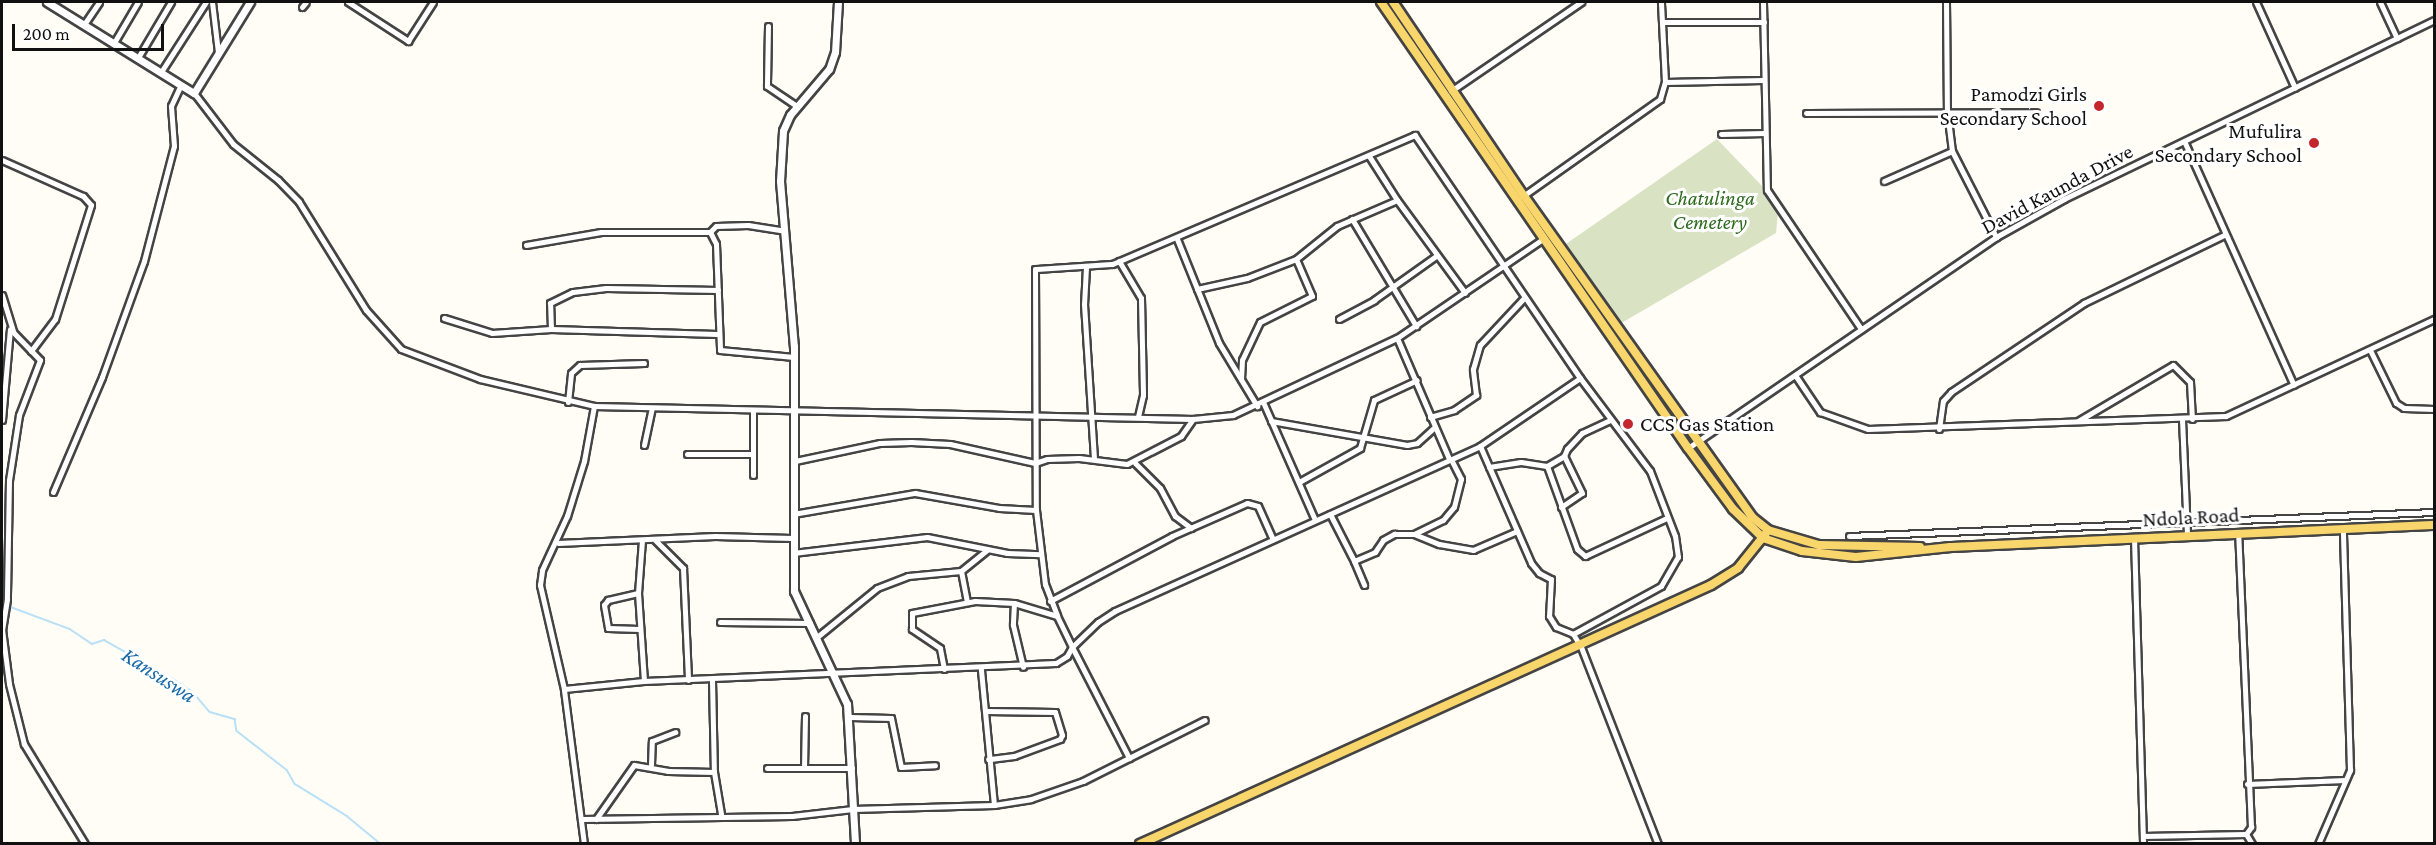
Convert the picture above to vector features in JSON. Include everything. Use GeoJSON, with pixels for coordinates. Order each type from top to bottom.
{"type":"FeatureCollection","features":[{"type":"Feature","properties":{"kind":"main road"},"geometry":{"type":"LineString","coordinates":[[1140,843],[1447,702],[1581,647],[1724,577],[1748,558],[1766,534],[1692,445],[1381,2]]}},
{"type":"Feature","properties":{"kind":"main road"},"geometry":{"type":"LineString","coordinates":[[1393,2],[1453,90],[1520,198]]}},
{"type":"Feature","properties":{"kind":"main road","name":"Ndola Road"},"geometry":{"type":"LineString","coordinates":[[1766,534],[1819,545],[1960,547],[2238,532],[2434,525]]}},
{"type":"Feature","properties":{"kind":"street"},"geometry":{"type":"LineString","coordinates":[[46,2],[115,41],[194,93],[233,144],[278,180],[299,202],[366,310],[401,349],[480,379],[568,402],[594,406],[652,408],[1035,412],[1192,419],[1233,415],[1397,338],[1547,236]]}},
{"type":"Feature","properties":{"kind":"street"},"geometry":{"type":"LineString","coordinates":[[59,9],[64,2]]}},
{"type":"Feature","properties":{"kind":"street"},"geometry":{"type":"LineString","coordinates":[[85,23],[99,2]]}},
{"type":"Feature","properties":{"kind":"street"},"geometry":{"type":"LineString","coordinates":[[115,41],[138,2]]}},
{"type":"Feature","properties":{"kind":"street"},"geometry":{"type":"LineString","coordinates":[[139,56],[171,2]]}},
{"type":"Feature","properties":{"kind":"street"},"geometry":{"type":"LineString","coordinates":[[161,72],[206,2]]}},
{"type":"Feature","properties":{"kind":"street"},"geometry":{"type":"LineString","coordinates":[[212,2],[218,52]]}},
{"type":"Feature","properties":{"kind":"street"},"geometry":{"type":"LineString","coordinates":[[194,93],[250,2]]}},
{"type":"Feature","properties":{"kind":"street"},"geometry":{"type":"LineString","coordinates":[[348,2],[408,40],[433,2]]}},
{"type":"Feature","properties":{"kind":"street"},"geometry":{"type":"LineString","coordinates":[[838,2],[835,52],[829,69],[786,122],[781,141],[794,357],[795,461],[791,554],[796,597],[836,674],[850,717],[855,843]]}},
{"type":"Feature","properties":{"kind":"street"},"geometry":{"type":"LineString","coordinates":[[1446,96],[1581,2]]}},
{"type":"Feature","properties":{"kind":"street"},"geometry":{"type":"LineString","coordinates":[[1520,198],[1660,99],[1665,82],[1664,22],[1661,2]]}},
{"type":"Feature","properties":{"kind":"street"},"geometry":{"type":"LineString","coordinates":[[1763,2],[1767,190],[1861,329]]}},
{"type":"Feature","properties":{"kind":"street"},"geometry":{"type":"LineString","coordinates":[[1946,2],[1947,111],[1952,151],[1996,237]]}},
{"type":"Feature","properties":{"kind":"street"},"geometry":{"type":"LineString","coordinates":[[2256,2],[2295,88]]}},
{"type":"Feature","properties":{"kind":"street"},"geometry":{"type":"LineString","coordinates":[[2380,2],[2397,38]]}},
{"type":"Feature","properties":{"kind":"street","name":"David Kaunda Drive"},"geometry":{"type":"LineString","coordinates":[[1692,445],[1996,237],[2064,199],[2185,143],[2434,20]]}},
{"type":"Feature","properties":{"kind":"street"},"geometry":{"type":"LineString","coordinates":[[1664,22],[1764,22]]}},
{"type":"Feature","properties":{"kind":"street"},"geometry":{"type":"LineString","coordinates":[[768,26],[767,86],[797,106]]}},
{"type":"Feature","properties":{"kind":"street"},"geometry":{"type":"LineString","coordinates":[[1665,82],[1763,80]]}},
{"type":"Feature","properties":{"kind":"street"},"geometry":{"type":"LineString","coordinates":[[53,492],[102,377],[144,261],[174,146],[171,106],[181,85]]}},
{"type":"Feature","properties":{"kind":"street"},"geometry":{"type":"LineString","coordinates":[[1806,113],[2036,111]]}},
{"type":"Feature","properties":{"kind":"street"},"geometry":{"type":"LineString","coordinates":[[1721,134],[1765,133]]}},
{"type":"Feature","properties":{"kind":"street"},"geometry":{"type":"LineString","coordinates":[[1129,758],[1050,601],[1036,510],[1035,269],[1086,267],[1119,261],[1177,239],[1415,135],[1524,298],[1610,420],[1650,471],[1667,518],[1678,557],[1666,580],[1574,634]]}},
{"type":"Feature","properties":{"kind":"street"},"geometry":{"type":"LineString","coordinates":[[2185,143],[2224,235],[2294,385]]}},
{"type":"Feature","properties":{"kind":"street"},"geometry":{"type":"LineString","coordinates":[[1884,182],[1952,151]]}},
{"type":"Feature","properties":{"kind":"street"},"geometry":{"type":"LineString","coordinates":[[1369,156],[1436,256],[1465,293]]}},
{"type":"Feature","properties":{"kind":"street"},"geometry":{"type":"LineString","coordinates":[[2,160],[83,196],[91,206],[55,319],[31,351]]}},
{"type":"Feature","properties":{"kind":"street"},"geometry":{"type":"LineString","coordinates":[[1197,289],[1247,278],[1296,259],[1328,232],[1397,200]]}},
{"type":"Feature","properties":{"kind":"street"},"geometry":{"type":"LineString","coordinates":[[1352,219],[1416,326]]}},
{"type":"Feature","properties":{"kind":"street"},"geometry":{"type":"LineString","coordinates":[[526,245],[601,232],[710,232],[716,226],[748,225],[785,231]]}},
{"type":"Feature","properties":{"kind":"street"},"geometry":{"type":"LineString","coordinates":[[710,232],[716,244],[718,346],[724,352],[794,357]]}},
{"type":"Feature","properties":{"kind":"street"},"geometry":{"type":"LineString","coordinates":[[1939,429],[1943,401],[1951,392],[2084,303],[2224,235]]}},
{"type":"Feature","properties":{"kind":"street"},"geometry":{"type":"LineString","coordinates":[[1177,239],[1219,343],[1257,405]]}},
{"type":"Feature","properties":{"kind":"street"},"geometry":{"type":"LineString","coordinates":[[1339,319],[1436,256]]}},
{"type":"Feature","properties":{"kind":"street"},"geometry":{"type":"LineString","coordinates":[[1241,381],[1242,360],[1260,322],[1312,296],[1296,259]]}},
{"type":"Feature","properties":{"kind":"street"},"geometry":{"type":"LineString","coordinates":[[1119,261],[1141,298],[1143,395],[1138,416]]}},
{"type":"Feature","properties":{"kind":"street"},"geometry":{"type":"LineString","coordinates":[[1086,267],[1083,304],[1095,458]]}},
{"type":"Feature","properties":{"kind":"street"},"geometry":{"type":"LineString","coordinates":[[551,329],[550,303],[573,292],[606,288],[718,290]]}},
{"type":"Feature","properties":{"kind":"street"},"geometry":{"type":"LineString","coordinates":[[2,295],[10,328],[2,420]]}},
{"type":"Feature","properties":{"kind":"street"},"geometry":{"type":"LineString","coordinates":[[1430,417],[1455,410],[1476,395],[1473,369],[1480,345],[1524,298]]}},
{"type":"Feature","properties":{"kind":"street"},"geometry":{"type":"LineString","coordinates":[[444,318],[492,333],[551,329],[717,334]]}},
{"type":"Feature","properties":{"kind":"street"},"geometry":{"type":"LineString","coordinates":[[1796,375],[1820,412],[1829,418],[1868,429],[1939,429],[2192,419],[2237,412],[2434,319]]}},
{"type":"Feature","properties":{"kind":"street"},"geometry":{"type":"LineString","coordinates":[[10,328],[40,360],[14,434],[9,480],[6,599],[2,612],[2,638],[15,717],[29,753],[85,843]]}},
{"type":"Feature","properties":{"kind":"street"},"geometry":{"type":"LineString","coordinates":[[1354,561],[1375,552],[1389,536],[1414,534],[1443,520],[1454,507],[1461,479],[1430,417],[1397,338]]}},
{"type":"Feature","properties":{"kind":"street"},"geometry":{"type":"LineString","coordinates":[[2370,350],[2396,403],[2404,408],[2434,409]]}},
{"type":"Feature","properties":{"kind":"street"},"geometry":{"type":"LineString","coordinates":[[568,402],[571,373],[580,365],[644,363]]}},
{"type":"Feature","properties":{"kind":"street"},"geometry":{"type":"LineString","coordinates":[[2076,422],[2173,365],[2190,382],[2192,419]]}},
{"type":"Feature","properties":{"kind":"street"},"geometry":{"type":"LineString","coordinates":[[564,689],[644,681],[981,669],[1056,663],[1115,611],[1480,446],[1580,378]]}},
{"type":"Feature","properties":{"kind":"street"},"geometry":{"type":"LineString","coordinates":[[1299,482],[1360,448],[1364,439],[1367,414],[1374,400],[1416,380]]}},
{"type":"Feature","properties":{"kind":"street"},"geometry":{"type":"LineString","coordinates":[[1263,402],[1315,520]]}},
{"type":"Feature","properties":{"kind":"street"},"geometry":{"type":"LineString","coordinates":[[584,843],[583,819],[564,689],[540,585],[542,570],[558,543],[584,460],[594,406]]}},
{"type":"Feature","properties":{"kind":"street"},"geometry":{"type":"LineString","coordinates":[[644,445],[652,408]]}},
{"type":"Feature","properties":{"kind":"street"},"geometry":{"type":"LineString","coordinates":[[753,410],[753,475]]}},
{"type":"Feature","properties":{"kind":"street"},"geometry":{"type":"LineString","coordinates":[[1134,463],[1181,436],[1192,419]]}},
{"type":"Feature","properties":{"kind":"street"},"geometry":{"type":"LineString","coordinates":[[2182,419],[2187,535]]}},
{"type":"Feature","properties":{"kind":"street"},"geometry":{"type":"LineString","coordinates":[[1489,467],[1521,462],[1547,466],[1564,456],[1582,433],[1610,420]]}},
{"type":"Feature","properties":{"kind":"street"},"geometry":{"type":"LineString","coordinates":[[1271,421],[1346,431],[1364,439],[1413,445],[1435,427]]}},
{"type":"Feature","properties":{"kind":"street"},"geometry":{"type":"LineString","coordinates":[[795,461],[880,443],[911,442],[950,444],[1035,463],[1047,459],[1095,458],[1134,463],[1160,488],[1175,516],[1191,528]]}},
{"type":"Feature","properties":{"kind":"street"},"geometry":{"type":"LineString","coordinates":[[1480,446],[1532,563],[1551,579],[1551,623],[1574,634],[1581,647],[1658,843]]}},
{"type":"Feature","properties":{"kind":"street"},"geometry":{"type":"LineString","coordinates":[[687,454],[753,454]]}},
{"type":"Feature","properties":{"kind":"street"},"geometry":{"type":"LineString","coordinates":[[1561,507],[1582,493],[1564,456]]}},
{"type":"Feature","properties":{"kind":"street"},"geometry":{"type":"LineString","coordinates":[[1547,466],[1577,549],[1585,556],[1667,518]]}},
{"type":"Feature","properties":{"kind":"street"},"geometry":{"type":"LineString","coordinates":[[793,514],[915,493],[999,508],[1036,510]]}},
{"type":"Feature","properties":{"kind":"street"},"geometry":{"type":"LineString","coordinates":[[1050,601],[1191,528],[1255,503],[1273,539]]}},
{"type":"Feature","properties":{"kind":"street"},"geometry":{"type":"LineString","coordinates":[[1849,536],[2434,512]]}},
{"type":"Feature","properties":{"kind":"street"},"geometry":{"type":"LineString","coordinates":[[1330,514],[1364,585]]}},
{"type":"Feature","properties":{"kind":"street"},"geometry":{"type":"LineString","coordinates":[[2318,843],[2350,770],[2343,528]]}},
{"type":"Feature","properties":{"kind":"street"},"geometry":{"type":"LineString","coordinates":[[1414,534],[1439,544],[1473,550],[1517,531]]}},
{"type":"Feature","properties":{"kind":"street"},"geometry":{"type":"LineString","coordinates":[[1958,532],[1960,547]]}},
{"type":"Feature","properties":{"kind":"street"},"geometry":{"type":"LineString","coordinates":[[2143,836],[2246,834],[2251,828],[2247,784],[2238,532]]}},
{"type":"Feature","properties":{"kind":"street"},"geometry":{"type":"LineString","coordinates":[[791,554],[905,537],[944,538],[987,550],[1041,554]]}},
{"type":"Feature","properties":{"kind":"street"},"geometry":{"type":"LineString","coordinates":[[558,543],[792,538]]}},
{"type":"Feature","properties":{"kind":"street"},"geometry":{"type":"LineString","coordinates":[[2134,538],[2143,843]]}},
{"type":"Feature","properties":{"kind":"street"},"geometry":{"type":"LineString","coordinates":[[642,540],[638,593],[644,681]]}},
{"type":"Feature","properties":{"kind":"street"},"geometry":{"type":"LineString","coordinates":[[655,540],[683,568],[688,680]]}},
{"type":"Feature","properties":{"kind":"street"},"geometry":{"type":"LineString","coordinates":[[817,637],[860,600],[892,581],[961,571],[987,550]]}},
{"type":"Feature","properties":{"kind":"street"},"geometry":{"type":"LineString","coordinates":[[961,571],[967,601]]}},
{"type":"Feature","properties":{"kind":"street"},"geometry":{"type":"LineString","coordinates":[[638,593],[608,600],[604,605],[608,628],[639,629]]}},
{"type":"Feature","properties":{"kind":"street"},"geometry":{"type":"LineString","coordinates":[[944,669],[940,648],[915,633],[910,616],[917,611],[967,601],[1014,603],[1057,616]]}},
{"type":"Feature","properties":{"kind":"street"},"geometry":{"type":"LineString","coordinates":[[1014,603],[1013,625],[1023,667]]}},
{"type":"Feature","properties":{"kind":"street"},"geometry":{"type":"LineString","coordinates":[[720,622],[810,623]]}},
{"type":"Feature","properties":{"kind":"street"},"geometry":{"type":"LineString","coordinates":[[981,669],[994,805]]}},
{"type":"Feature","properties":{"kind":"street"},"geometry":{"type":"LineString","coordinates":[[712,680],[714,772],[721,814]]}},
{"type":"Feature","properties":{"kind":"street"},"geometry":{"type":"LineString","coordinates":[[986,711],[1055,712],[1062,735],[1060,739],[1021,753],[988,759]]}},
{"type":"Feature","properties":{"kind":"street"},"geometry":{"type":"LineString","coordinates":[[804,768],[806,716]]}},
{"type":"Feature","properties":{"kind":"street"},"geometry":{"type":"LineString","coordinates":[[850,717],[891,718],[901,766],[935,765]]}},
{"type":"Feature","properties":{"kind":"street"},"geometry":{"type":"LineString","coordinates":[[583,819],[721,814],[792,816],[854,809],[994,805],[1031,800],[1083,781],[1205,720]]}},
{"type":"Feature","properties":{"kind":"street"},"geometry":{"type":"LineString","coordinates":[[651,765],[652,741],[675,732]]}},
{"type":"Feature","properties":{"kind":"street"},"geometry":{"type":"LineString","coordinates":[[596,819],[630,767],[651,765],[663,770],[714,772]]}},
{"type":"Feature","properties":{"kind":"street"},"geometry":{"type":"LineString","coordinates":[[767,768],[852,768]]}},
{"type":"Feature","properties":{"kind":"street"},"geometry":{"type":"LineString","coordinates":[[2247,784],[2345,780]]}},
{"type":"Feature","properties":{"kind":"street"},"geometry":{"type":"LineString","coordinates":[[2246,834],[2252,843]]}},
{"type":"Feature","properties":{"kind":"green space","name":"Chatulinga Cemetery"},"geometry":{"type":"Polygon","coordinates":[[[1717,139],[1763,187],[1778,212],[1776,233],[1618,325],[1563,246],[1717,139]]]}},
{"type":"Feature","properties":{"kind":"waterway","name":"Kansuswa"},"geometry":{"type":"LineString","coordinates":[[8,606],[70,629],[92,644],[104,640],[175,680],[193,692],[210,712],[235,719],[237,731],[287,770],[295,784],[347,816],[381,844]]}},
{"type":"Feature","properties":{"kind":"place","name":"Pamodzi Girls Secondary School"},"geometry":{"type":"Point","coordinates":[2099,106]}},
{"type":"Feature","properties":{"kind":"place","name":"Mufulira Secondary School"},"geometry":{"type":"Point","coordinates":[2314,143]}},
{"type":"Feature","properties":{"kind":"place","name":"CCS Gas Station"},"geometry":{"type":"Point","coordinates":[1628,424]}}]}
